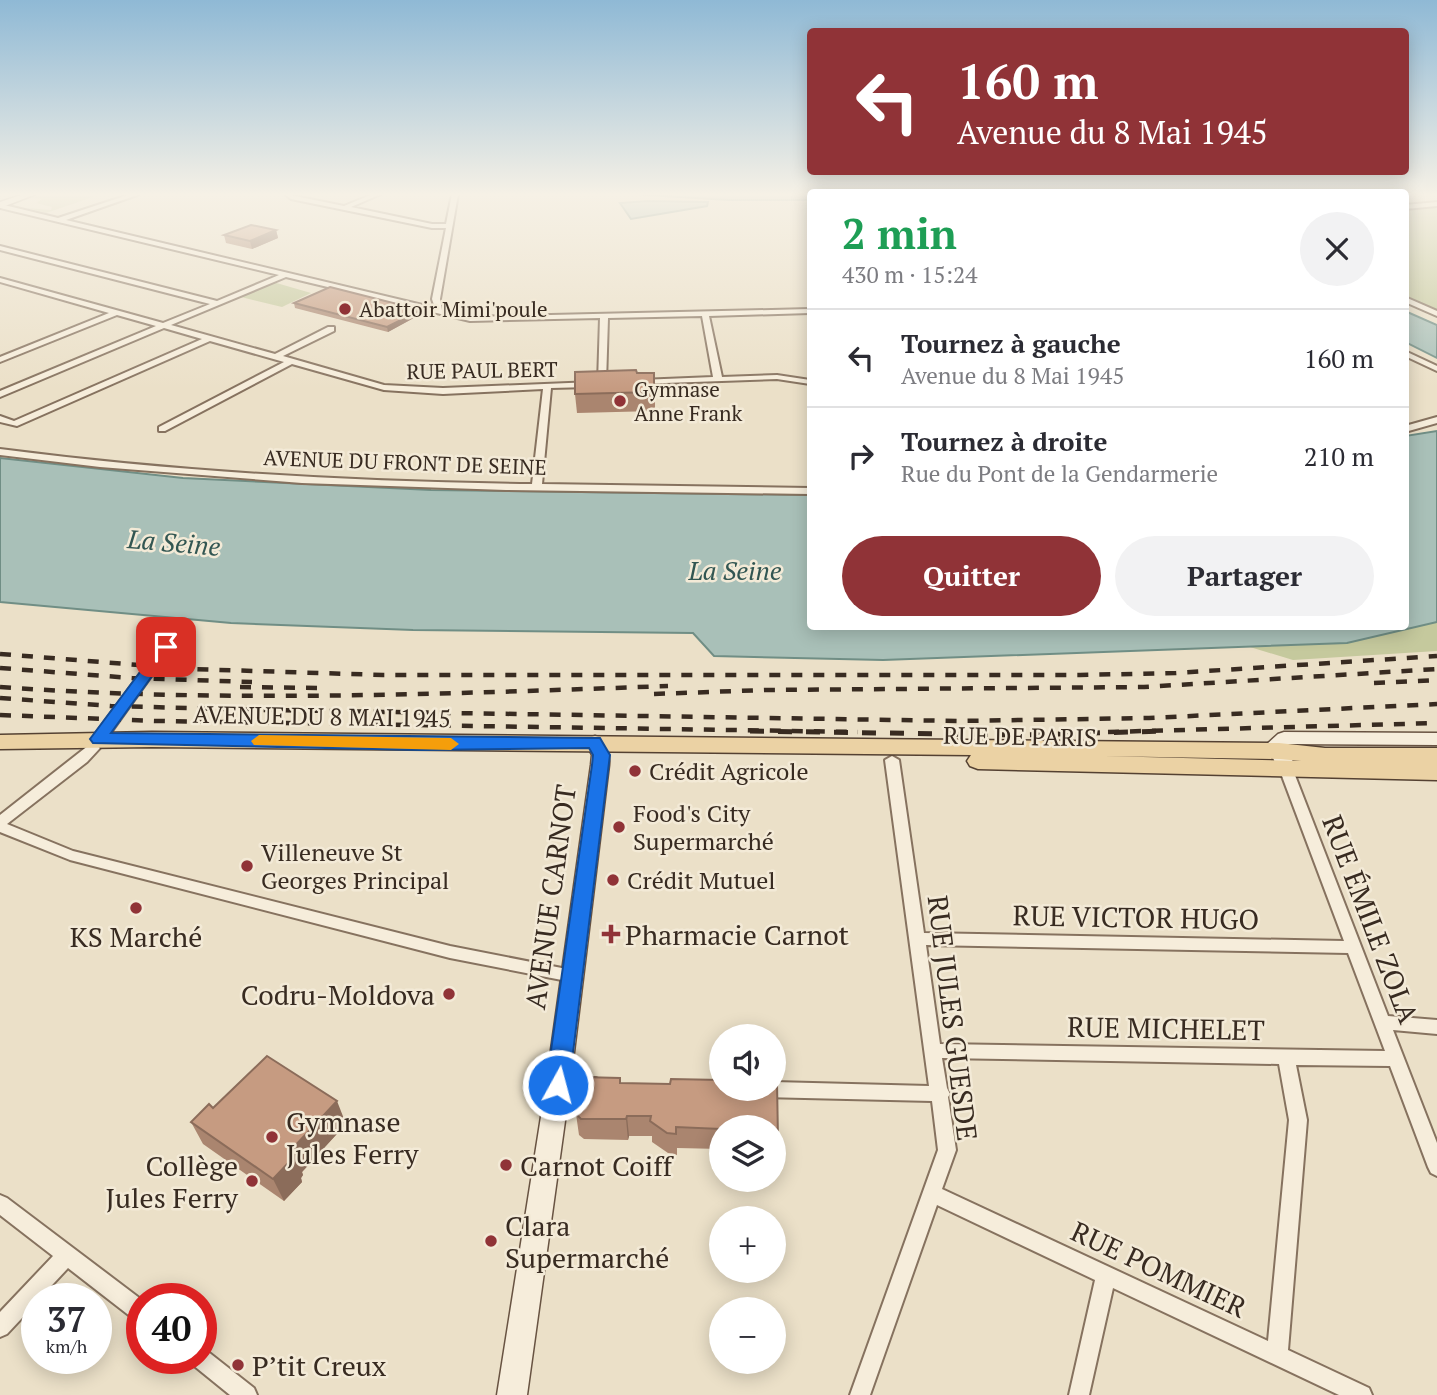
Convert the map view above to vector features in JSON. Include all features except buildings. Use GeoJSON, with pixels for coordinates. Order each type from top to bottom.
{"type":"FeatureCollection","features":[{"type":"Feature","properties":{"kind":"main road","name":"AVENUE DU 8 MAI 1945"},"geometry":{"type":"LineString","coordinates":[[0,742],[598,749],[722,746]]}},
{"type":"Feature","properties":{"kind":"main road","name":"AVENUE DU 8 MAI 1945"},"geometry":{"type":"LineString","coordinates":[[0,751],[96,743]]}},
{"type":"Feature","properties":{"kind":"main road","name":"RUE DE PARIS"},"geometry":{"type":"LineString","coordinates":[[722,746],[1283,760],[1437,772]]}},
{"type":"Feature","properties":{"kind":"main road","name":"RUE DE PARIS"},"geometry":{"type":"LineString","coordinates":[[598,749],[892,760],[1283,760],[1313,755],[1437,756]]}},
{"type":"Feature","properties":{"kind":"street"},"geometry":{"type":"LineString","coordinates":[[44,259],[216,303]]}},
{"type":"Feature","properties":{"kind":"street"},"geometry":{"type":"LineString","coordinates":[[219,259],[476,320],[807,311]]}},
{"type":"Feature","properties":{"kind":"street"},"geometry":{"type":"LineString","coordinates":[[439,311],[436,299],[443,259]]}},
{"type":"Feature","properties":{"kind":"street"},"geometry":{"type":"LineString","coordinates":[[0,394],[285,275]]}},
{"type":"Feature","properties":{"kind":"street","name":"RUE PAUL BERT"},"geometry":{"type":"LineString","coordinates":[[0,280],[400,389],[547,388],[616,383]]}},
{"type":"Feature","properties":{"kind":"street"},"geometry":{"type":"LineString","coordinates":[[1409,301],[1437,314]]}},
{"type":"Feature","properties":{"kind":"street"},"geometry":{"type":"LineString","coordinates":[[0,360],[118,312]]}},
{"type":"Feature","properties":{"kind":"street"},"geometry":{"type":"LineString","coordinates":[[705,313],[718,379]]}},
{"type":"Feature","properties":{"kind":"street"},"geometry":{"type":"LineString","coordinates":[[602,383],[604,316]]}},
{"type":"Feature","properties":{"kind":"street"},"geometry":{"type":"LineString","coordinates":[[276,357],[331,329]]}},
{"type":"Feature","properties":{"kind":"street"},"geometry":{"type":"LineString","coordinates":[[0,419],[15,424],[210,338]]}},
{"type":"Feature","properties":{"kind":"street"},"geometry":{"type":"LineString","coordinates":[[1409,355],[1437,369]]}},
{"type":"Feature","properties":{"kind":"street"},"geometry":{"type":"LineString","coordinates":[[162,429],[292,361]]}},
{"type":"Feature","properties":{"kind":"street"},"geometry":{"type":"LineString","coordinates":[[630,382],[777,377],[807,383]]}},
{"type":"Feature","properties":{"kind":"street"},"geometry":{"type":"LineString","coordinates":[[537,487],[547,388]]}},
{"type":"Feature","properties":{"kind":"street"},"geometry":{"type":"LineString","coordinates":[[1409,428],[1437,420]]}},
{"type":"Feature","properties":{"kind":"street","name":"AVENUE DU FRONT DE SEINE"},"geometry":{"type":"LineString","coordinates":[[0,452],[94,465],[366,482],[807,491]]}},
{"type":"Feature","properties":{"kind":"street"},"geometry":{"type":"LineString","coordinates":[[166,647],[96,743],[0,824],[70,855],[458,954],[572,976]]}},
{"type":"Feature","properties":{"kind":"street"},"geometry":{"type":"LineString","coordinates":[[1283,760],[1276,744],[1284,738],[1437,739]]}},
{"type":"Feature","properties":{"kind":"street","name":"AVENUE CARNOT"},"geometry":{"type":"LineString","coordinates":[[512,1395],[558,1085],[598,749]]}},
{"type":"Feature","properties":{"kind":"street","name":"RUE JULES GUESDE"},"geometry":{"type":"LineString","coordinates":[[860,1395],[947,1150],[892,760]]}},
{"type":"Feature","properties":{"kind":"street","name":"RUE ÉMILE ZOLA"},"geometry":{"type":"LineString","coordinates":[[1283,760],[1437,1167]]}},
{"type":"Feature","properties":{"kind":"street","name":"RUE VICTOR HUGO"},"geometry":{"type":"LineString","coordinates":[[918,939],[1354,947]]}},
{"type":"Feature","properties":{"kind":"street"},"geometry":{"type":"LineString","coordinates":[[1382,1022],[1437,1027]]}},
{"type":"Feature","properties":{"kind":"street","name":"RUE MICHELET"},"geometry":{"type":"LineString","coordinates":[[934,1051],[1396,1059]]}},
{"type":"Feature","properties":{"kind":"street"},"geometry":{"type":"LineString","coordinates":[[1277,1355],[1298,1120],[1290,1070],[1284,1056]]}},
{"type":"Feature","properties":{"kind":"street"},"geometry":{"type":"LineString","coordinates":[[558,1085],[608,1086]]}},
{"type":"Feature","properties":{"kind":"street"},"geometry":{"type":"LineString","coordinates":[[786,1090],[941,1094]]}},
{"type":"Feature","properties":{"kind":"street","name":"RUE POMMIER"},"geometry":{"type":"LineString","coordinates":[[933,1194],[1277,1355],[1341,1390],[1362,1395]]}},
{"type":"Feature","properties":{"kind":"street"},"geometry":{"type":"LineString","coordinates":[[0,1204],[126,1301]]}},
{"type":"Feature","properties":{"kind":"street"},"geometry":{"type":"LineString","coordinates":[[0,1326],[67,1255]]}},
{"type":"Feature","properties":{"kind":"street"},"geometry":{"type":"LineString","coordinates":[[1079,1395],[1106,1276]]}},
{"type":"Feature","properties":{"kind":"street"},"geometry":{"type":"LineString","coordinates":[[217,1371],[247,1395]]}},
{"type":"Feature","properties":{"kind":"green space"},"geometry":{"type":"Polygon","coordinates":[[[1409,259],[1437,259],[1437,311],[1409,299],[1409,259]]]}},
{"type":"Feature","properties":{"kind":"green space"},"geometry":{"type":"Polygon","coordinates":[[[273,282],[311,293],[282,307],[241,297],[273,282]]]}},
{"type":"Feature","properties":{"kind":"green space"},"geometry":{"type":"Polygon","coordinates":[[[1437,622],[1437,651],[1293,660],[1250,647],[1347,643],[1437,622]]]}},
{"type":"Feature","properties":{"kind":"water"},"geometry":{"type":"Polygon","coordinates":[[[1409,313],[1437,325],[1437,358],[1409,344],[1409,313]]]}},
{"type":"Feature","properties":{"kind":"water","name":"La Seine"},"geometry":{"type":"Polygon","coordinates":[[[1437,431],[1437,622],[1409,629],[1409,435],[1437,431]]]}},
{"type":"Feature","properties":{"kind":"water","name":"La Seine"},"geometry":{"type":"Polygon","coordinates":[[[0,458],[183,478],[431,490],[807,495],[807,630],[1403,630],[1347,643],[883,660],[714,656],[693,633],[413,630],[231,623],[0,602],[0,458]]]}},
{"type":"Feature","properties":{"kind":"railway"},"geometry":{"type":"LineString","coordinates":[[0,654],[190,669],[383,675],[1080,675],[1176,673],[1437,656]]}},
{"type":"Feature","properties":{"kind":"railway"},"geometry":{"type":"LineString","coordinates":[[0,668],[132,678],[252,682]]}},
{"type":"Feature","properties":{"kind":"railway"},"geometry":{"type":"LineString","coordinates":[[654,694],[765,690],[1144,687],[1437,669]]}},
{"type":"Feature","properties":{"kind":"railway"},"geometry":{"type":"LineString","coordinates":[[1374,683],[1437,680]]}},
{"type":"Feature","properties":{"kind":"railway"},"geometry":{"type":"LineString","coordinates":[[0,687],[167,695],[334,696],[668,686]]}},
{"type":"Feature","properties":{"kind":"railway"},"geometry":{"type":"LineString","coordinates":[[240,687],[317,688]]}},
{"type":"Feature","properties":{"kind":"railway"},"geometry":{"type":"LineString","coordinates":[[0,698],[111,706],[264,710],[959,721],[1149,718],[1437,704]]}},
{"type":"Feature","properties":{"kind":"railway"},"geometry":{"type":"LineString","coordinates":[[0,715],[157,721],[858,732]]}},
{"type":"Feature","properties":{"kind":"railway"},"geometry":{"type":"LineString","coordinates":[[1108,732],[1437,723]]}},
{"type":"Feature","properties":{"kind":"railway"},"geometry":{"type":"LineString","coordinates":[[750,731],[1017,735],[1169,731]]}},
{"type":"Feature","properties":{"kind":"slow traffic"},"geometry":{"type":"LineString","coordinates":[[259,741],[451,744]]}},
{"type":"Feature","properties":{"kind":"place","name":"Abattoir Mimi'poule"},"geometry":{"type":"Point","coordinates":[345,309]}},
{"type":"Feature","properties":{"kind":"place","name":"Gymnase Anne Frank"},"geometry":{"type":"Point","coordinates":[620,401]}},
{"type":"Feature","properties":{"kind":"place","name":"Crédit Agricole"},"geometry":{"type":"Point","coordinates":[635,771]}},
{"type":"Feature","properties":{"kind":"place","name":"Food's City Supermarché"},"geometry":{"type":"Point","coordinates":[619,827]}},
{"type":"Feature","properties":{"kind":"place","name":"Villeneuve St Georges Principal"},"geometry":{"type":"Point","coordinates":[247,866]}},
{"type":"Feature","properties":{"kind":"place","name":"Crédit Mutuel"},"geometry":{"type":"Point","coordinates":[613,880]}},
{"type":"Feature","properties":{"kind":"place","name":"KS Marché"},"geometry":{"type":"Point","coordinates":[136,908]}},
{"type":"Feature","properties":{"kind":"place","name":"Pharmacie Carnot"},"geometry":{"type":"Point","coordinates":[611,934]}},
{"type":"Feature","properties":{"kind":"place","name":"Codru-Moldova"},"geometry":{"type":"Point","coordinates":[449,994]}},
{"type":"Feature","properties":{"kind":"place","name":"Gymnase Jules Ferry"},"geometry":{"type":"Point","coordinates":[272,1137]}},
{"type":"Feature","properties":{"kind":"place","name":"Carnot Coiff"},"geometry":{"type":"Point","coordinates":[506,1165]}},
{"type":"Feature","properties":{"kind":"place","name":"Collège Jules Ferry"},"geometry":{"type":"Point","coordinates":[252,1181]}},
{"type":"Feature","properties":{"kind":"place","name":"Clara Supermarché"},"geometry":{"type":"Point","coordinates":[491,1241]}},
{"type":"Feature","properties":{"kind":"place","name":"P’tit Creux"},"geometry":{"type":"Point","coordinates":[238,1365]}},
{"type":"Feature","properties":{"kind":"route"},"geometry":{"type":"LineString","coordinates":[[166,647],[99,739],[422,744],[594,742],[601,755],[600,765],[558,1085]]}}]}
